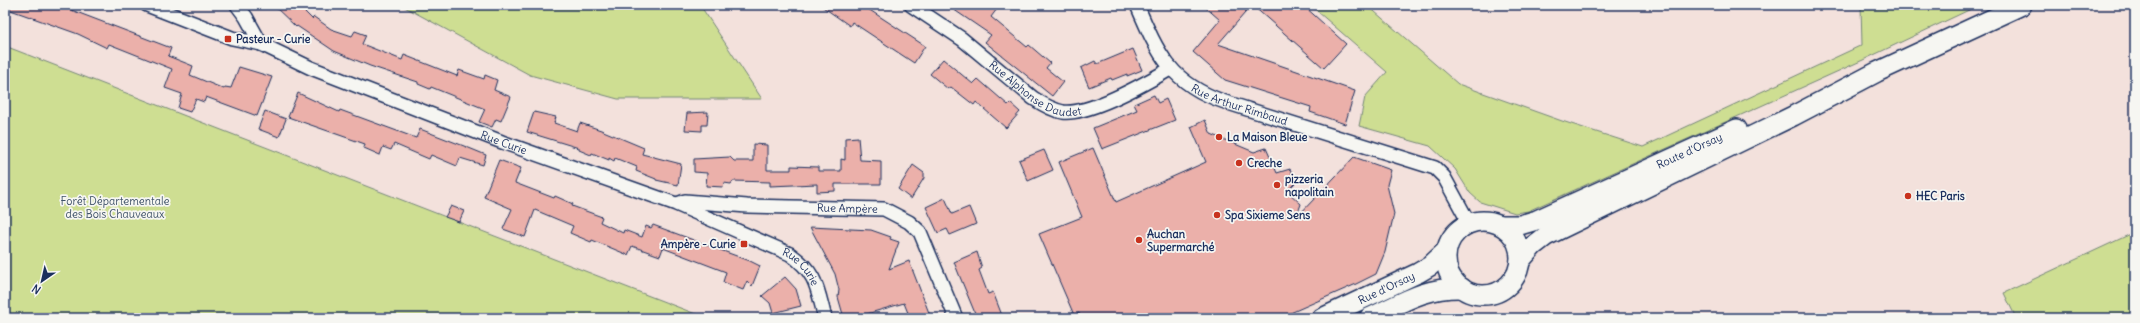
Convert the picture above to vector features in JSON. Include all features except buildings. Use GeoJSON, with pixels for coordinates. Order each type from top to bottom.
{"type":"FeatureCollection","features":[{"type":"Feature","properties":{"kind":"main road","name":"Route d'Orsay"},"geometry":{"type":"LineString","coordinates":[[1520,261],[1533,246],[1546,236],[1793,116],[1878,72],[2022,5]]}},
{"type":"Feature","properties":{"kind":"main road","name":"Route d'Orsay"},"geometry":{"type":"LineString","coordinates":[[1501,225],[1520,224],[1537,220],[1766,116],[1878,72]]}},
{"type":"Feature","properties":{"kind":"main road"},"geometry":{"type":"LineString","coordinates":[[1480,220],[1501,225],[1516,241],[1519,250],[1520,261],[1517,272],[1511,282],[1494,293],[1484,295],[1472,293],[1462,288],[1448,272],[1446,251],[1454,234],[1469,223],[1480,220]]}},
{"type":"Feature","properties":{"kind":"main road","name":"Rue d'Orsay"},"geometry":{"type":"LineString","coordinates":[[1322,318],[1418,273],[1430,266],[1446,251]]}},
{"type":"Feature","properties":{"kind":"main road","name":"Rue d'Orsay"},"geometry":{"type":"LineString","coordinates":[[1369,318],[1427,291],[1442,288],[1462,288]]}},
{"type":"Feature","properties":{"kind":"street","name":"Rue Curie"},"geometry":{"type":"LineString","coordinates":[[146,5],[232,38],[261,44],[311,68],[502,142],[676,204],[790,254],[803,263],[811,272],[816,284],[825,318]]}},
{"type":"Feature","properties":{"kind":"street"},"geometry":{"type":"LineString","coordinates":[[237,5],[246,17],[261,44]]}},
{"type":"Feature","properties":{"kind":"street","name":"Rue Alphonse Daudet"},"geometry":{"type":"LineString","coordinates":[[911,5],[962,39],[1033,98],[1042,104],[1063,112],[1088,109],[1170,69]]}},
{"type":"Feature","properties":{"kind":"street","name":"Rue Arthur Rimbaud"},"geometry":{"type":"LineString","coordinates":[[1137,5],[1164,61],[1178,76],[1215,99],[1435,168],[1444,177],[1469,223]]}},
{"type":"Feature","properties":{"kind":"street","name":"Rue Ampère"},"geometry":{"type":"LineString","coordinates":[[676,204],[685,201],[747,206],[884,209],[909,222],[920,232],[956,318]]}},
{"type":"Feature","properties":{"kind":"green space"},"geometry":{"type":"Polygon","coordinates":[[[401,5],[700,5],[762,99],[618,99],[530,75],[401,5]]]}},
{"type":"Feature","properties":{"kind":"green space"},"geometry":{"type":"Polygon","coordinates":[[[1310,5],[1367,5],[1458,84],[1562,121],[1643,147],[1862,45],[1861,5],[1971,5],[1971,9],[1863,60],[1528,211],[1515,213],[1480,202],[1470,193],[1455,169],[1430,146],[1359,126],[1365,97],[1387,72],[1310,5]]]}},
{"type":"Feature","properties":{"kind":"green space","name":"Forêt Départementale des Bois Chauveaux"},"geometry":{"type":"Polygon","coordinates":[[[5,46],[706,318],[5,318],[5,46]]]}},
{"type":"Feature","properties":{"kind":"green space"},"geometry":{"type":"Polygon","coordinates":[[[2135,232],[2135,318],[2016,318],[2004,293],[2135,232]]]}},
{"type":"Feature","properties":{"kind":"place","name":"Pasteur - Curie"},"geometry":{"type":"Point","coordinates":[228,39]}},
{"type":"Feature","properties":{"kind":"place","name":"La Maison Bleue"},"geometry":{"type":"Point","coordinates":[1219,137]}},
{"type":"Feature","properties":{"kind":"place","name":"Creche"},"geometry":{"type":"Point","coordinates":[1239,163]}},
{"type":"Feature","properties":{"kind":"place","name":"pizzeria napolitain"},"geometry":{"type":"Point","coordinates":[1277,185]}},
{"type":"Feature","properties":{"kind":"place","name":"HEC Paris"},"geometry":{"type":"Point","coordinates":[1908,196]}},
{"type":"Feature","properties":{"kind":"place","name":"Spa Sixieme Sens"},"geometry":{"type":"Point","coordinates":[1217,215]}},
{"type":"Feature","properties":{"kind":"place","name":"Auchan Supermarché"},"geometry":{"type":"Point","coordinates":[1139,240]}},
{"type":"Feature","properties":{"kind":"place","name":"Ampère - Curie"},"geometry":{"type":"Point","coordinates":[744,244]}}]}
